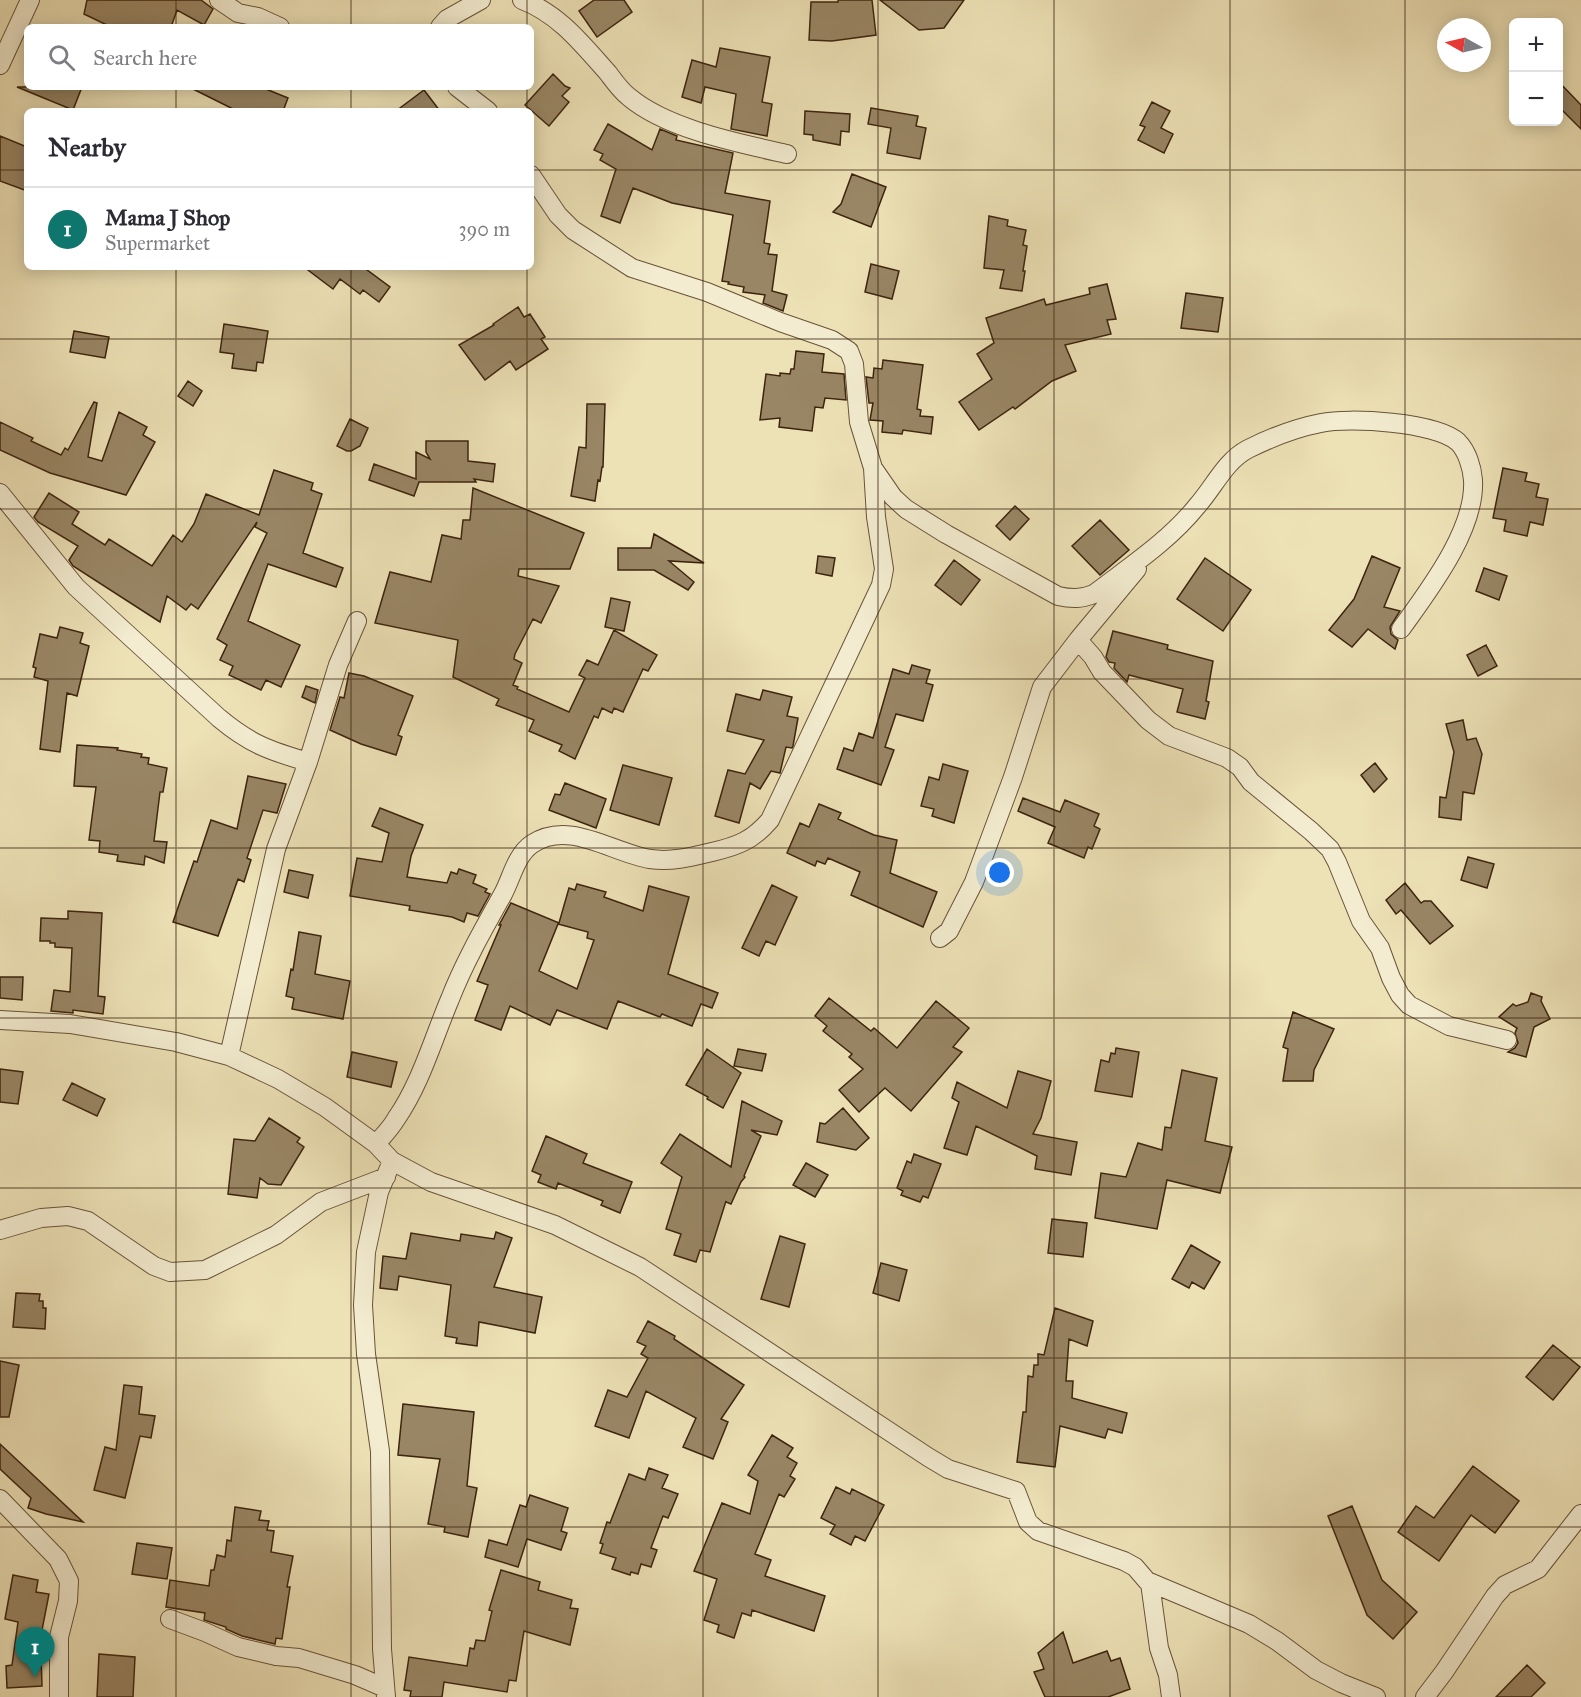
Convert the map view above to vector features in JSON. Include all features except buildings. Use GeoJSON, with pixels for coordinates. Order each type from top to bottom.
{"type":"FeatureCollection","features":[{"type":"Feature","properties":{"kind":"street"},"geometry":{"type":"LineString","coordinates":[[0,65],[30,0]]}},
{"type":"Feature","properties":{"kind":"street"},"geometry":{"type":"LineString","coordinates":[[219,0],[238,13],[258,17],[273,24]]}},
{"type":"Feature","properties":{"kind":"street"},"geometry":{"type":"LineString","coordinates":[[443,24],[447,19],[481,0]]}},
{"type":"Feature","properties":{"kind":"street"},"geometry":{"type":"LineString","coordinates":[[522,0],[537,6],[570,30],[628,97],[650,112],[689,128],[787,154]]}},
{"type":"Feature","properties":{"kind":"street"},"geometry":{"type":"LineString","coordinates":[[461,90],[484,108]]}},
{"type":"Feature","properties":{"kind":"street"},"geometry":{"type":"LineString","coordinates":[[376,1144],[396,1121],[407,1101],[450,997],[518,859],[530,845],[543,837],[574,836],[648,859],[677,860],[729,848],[757,835],[770,820],[881,585],[884,569],[876,517],[873,468],[859,422],[854,364],[849,351],[832,340],[780,322],[707,292],[632,268],[573,230],[558,215],[534,179]]}},
{"type":"Feature","properties":{"kind":"street"},"geometry":{"type":"LineString","coordinates":[[873,468],[893,497],[906,509],[946,534],[1058,596],[1071,599],[1094,594],[1155,547],[1197,507],[1219,475],[1245,451],[1286,431],[1323,422],[1359,420],[1392,423],[1440,432],[1457,442],[1467,456],[1473,480],[1468,510],[1459,539],[1445,564],[1401,629]]}},
{"type":"Feature","properties":{"kind":"street"},"geometry":{"type":"LineString","coordinates":[[0,493],[76,587],[219,718],[238,734],[267,750],[308,762]]}},
{"type":"Feature","properties":{"kind":"street"},"geometry":{"type":"LineString","coordinates":[[940,938],[949,931],[974,882],[1013,777],[1042,687],[1155,547]]}},
{"type":"Feature","properties":{"kind":"street"},"geometry":{"type":"LineString","coordinates":[[229,1056],[276,849],[308,762],[338,665],[357,621]]}},
{"type":"Feature","properties":{"kind":"street"},"geometry":{"type":"LineString","coordinates":[[1078,640],[1102,672],[1148,720],[1169,736],[1227,758],[1240,767],[1251,782],[1330,849],[1361,921],[1380,948],[1391,978],[1408,1005],[1449,1026],[1507,1040]]}},
{"type":"Feature","properties":{"kind":"street"},"geometry":{"type":"LineString","coordinates":[[0,1020],[70,1024],[104,1029],[176,1042],[229,1056],[278,1079],[325,1107],[376,1144],[389,1169]]}},
{"type":"Feature","properties":{"kind":"street"},"geometry":{"type":"LineString","coordinates":[[170,1619],[238,1647],[276,1656],[299,1658],[355,1675],[386,1692],[381,1451],[366,1354],[363,1305],[366,1252],[379,1192],[389,1169]]}},
{"type":"Feature","properties":{"kind":"street"},"geometry":{"type":"LineString","coordinates":[[0,1230],[41,1218],[68,1216],[88,1221],[154,1266],[170,1272],[205,1270],[276,1235],[321,1202],[389,1169],[431,1182],[555,1225],[640,1267],[938,1463],[1016,1491],[1030,1524],[1038,1531],[1124,1561],[1135,1567],[1150,1583],[1261,1630],[1316,1670],[1376,1697]]}},
{"type":"Feature","properties":{"kind":"street"},"geometry":{"type":"LineString","coordinates":[[0,1499],[58,1559],[69,1581],[68,1601],[59,1637],[59,1697]]}},
{"type":"Feature","properties":{"kind":"street"},"geometry":{"type":"LineString","coordinates":[[1425,1697],[1495,1596],[1505,1585],[1538,1569],[1578,1526]]}},
{"type":"Feature","properties":{"kind":"street"},"geometry":{"type":"LineString","coordinates":[[1150,1583],[1160,1648],[1168,1675],[1171,1697]]}},
{"type":"Feature","properties":{"kind":"place","name":"Mama J Shop"},"geometry":{"type":"Point","coordinates":[35,1677]}}]}
